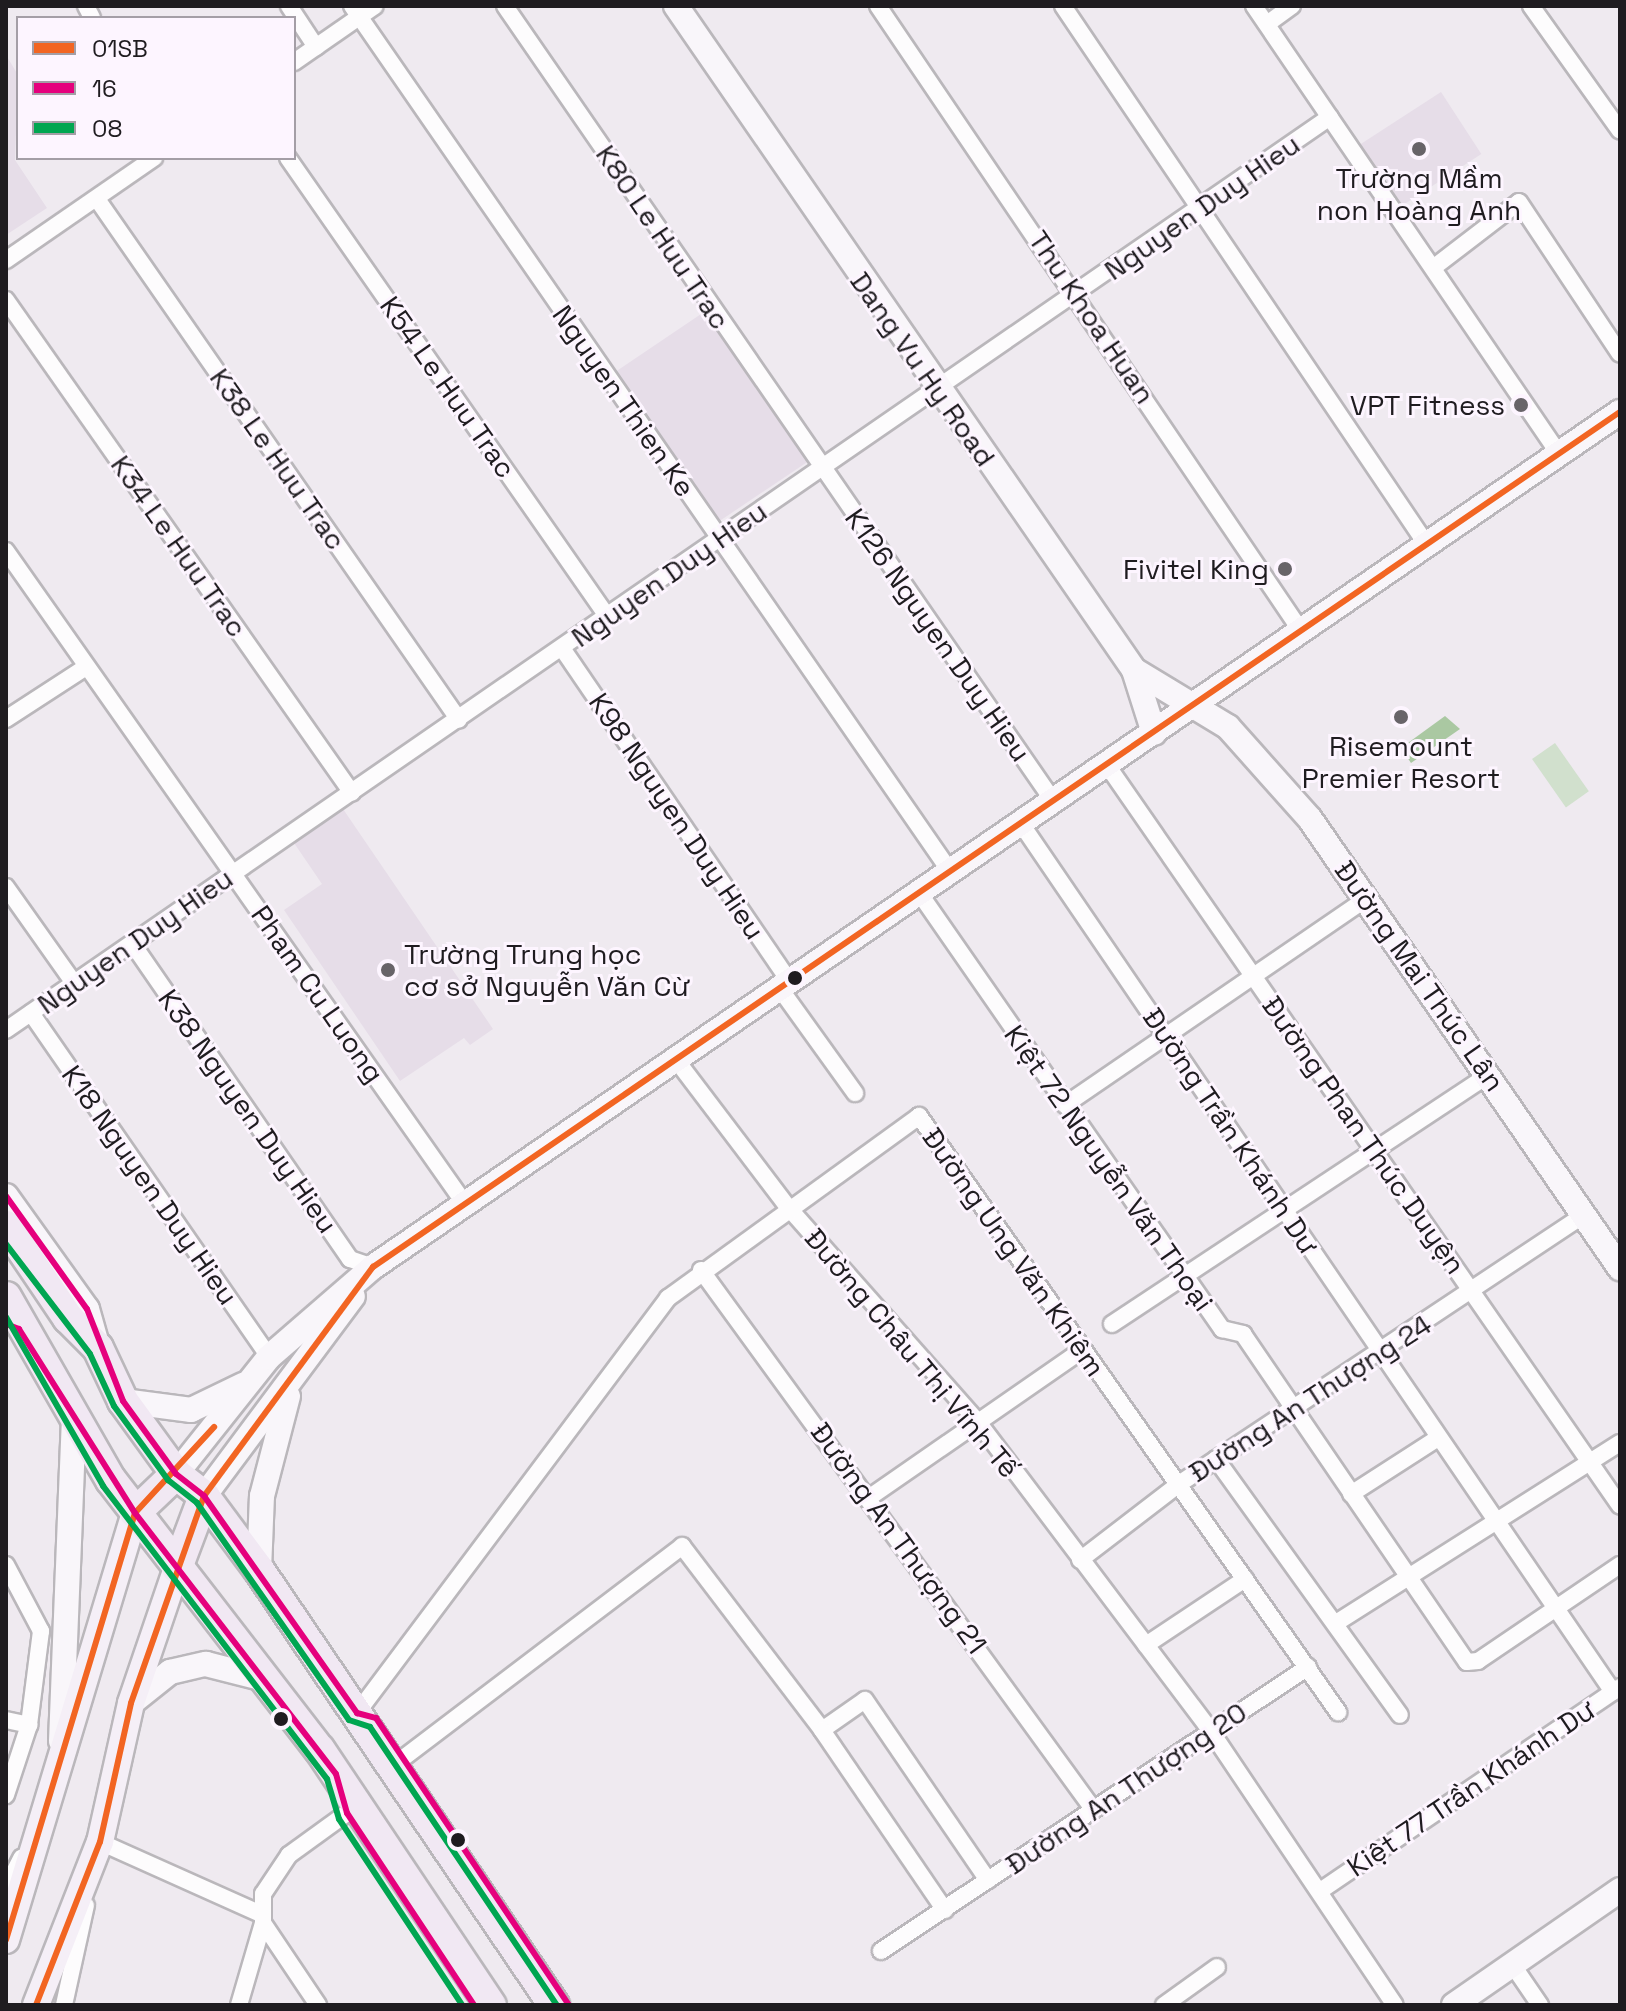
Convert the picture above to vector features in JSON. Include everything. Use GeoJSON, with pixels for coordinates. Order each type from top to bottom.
{"type":"FeatureCollection","features":[{"type":"Feature","properties":{"kind":"highway"},"geometry":{"type":"LineString","coordinates":[[6,1226],[68,1318],[98,1348],[123,1401],[176,1474],[204,1496],[357,1713],[399,1762],[554,2005]]}},
{"type":"Feature","properties":{"kind":"highway"},"geometry":{"type":"LineString","coordinates":[[6,1297],[12,1326],[135,1513],[336,1774],[491,2005]]}},
{"type":"Feature","properties":{"kind":"highway"},"geometry":{"type":"LineString","coordinates":[[135,1513],[176,1474]]}},
{"type":"Feature","properties":{"kind":"highway"},"geometry":{"type":"LineString","coordinates":[[177,1568],[204,1496]]}},
{"type":"Feature","properties":{"kind":"main road","name":"Dang Vu Hy Road"},"geometry":{"type":"LineString","coordinates":[[676,6],[935,389],[1134,670],[1196,706]]}},
{"type":"Feature","properties":{"kind":"main road"},"geometry":{"type":"LineString","coordinates":[[176,1474],[269,1357],[373,1267],[952,874],[1620,412]]}},
{"type":"Feature","properties":{"kind":"main road"},"geometry":{"type":"LineString","coordinates":[[1134,670],[1154,733]]}},
{"type":"Feature","properties":{"kind":"main road","name":"Đường Mai Thúc Lân"},"geometry":{"type":"LineString","coordinates":[[1196,706],[1228,727],[1277,782],[1366,899],[1490,1074],[1620,1268]]}},
{"type":"Feature","properties":{"kind":"main road"},"geometry":{"type":"LineString","coordinates":[[6,1196],[87,1309],[98,1348]]}},
{"type":"Feature","properties":{"kind":"main road"},"geometry":{"type":"LineString","coordinates":[[204,1496],[289,1390],[373,1267]]}},
{"type":"Feature","properties":{"kind":"main road"},"geometry":{"type":"LineString","coordinates":[[123,1401],[191,1410],[249,1382]]}},
{"type":"Feature","properties":{"kind":"main road"},"geometry":{"type":"LineString","coordinates":[[259,1570],[262,1496],[289,1390]]}},
{"type":"Feature","properties":{"kind":"main road"},"geometry":{"type":"LineString","coordinates":[[60,1777],[74,1419]]}},
{"type":"Feature","properties":{"kind":"main road"},"geometry":{"type":"LineString","coordinates":[[6,1940],[60,1777],[135,1513]]}},
{"type":"Feature","properties":{"kind":"main road"},"geometry":{"type":"LineString","coordinates":[[36,2005],[100,1842],[131,1703],[177,1568]]}},
{"type":"Feature","properties":{"kind":"main road"},"geometry":{"type":"LineString","coordinates":[[131,1703],[170,1672],[206,1664],[265,1679]]}},
{"type":"Feature","properties":{"kind":"main road"},"geometry":{"type":"LineString","coordinates":[[399,1762],[569,2005]]}},
{"type":"Feature","properties":{"kind":"main road"},"geometry":{"type":"LineString","coordinates":[[336,1774],[347,1813],[474,2005]]}},
{"type":"Feature","properties":{"kind":"main road"},"geometry":{"type":"LineString","coordinates":[[1454,2005],[1620,1890]]}},
{"type":"Feature","properties":{"kind":"street"},"geometry":{"type":"LineString","coordinates":[[296,61],[356,12],[375,6]]}},
{"type":"Feature","properties":{"kind":"street","name":"K80 Le Huu Trac"},"geometry":{"type":"LineString","coordinates":[[505,6],[821,469]]}},
{"type":"Feature","properties":{"kind":"street","name":"Thu Khoa Huan"},"geometry":{"type":"LineString","coordinates":[[878,6],[1078,293],[1301,631]]}},
{"type":"Feature","properties":{"kind":"street"},"geometry":{"type":"LineString","coordinates":[[1063,6],[1427,545]]}},
{"type":"Feature","properties":{"kind":"street"},"geometry":{"type":"LineString","coordinates":[[1254,6],[1559,454]]}},
{"type":"Feature","properties":{"kind":"street"},"geometry":{"type":"LineString","coordinates":[[1267,24],[1292,6]]}},
{"type":"Feature","properties":{"kind":"street"},"geometry":{"type":"LineString","coordinates":[[1531,6],[1620,131]]}},
{"type":"Feature","properties":{"kind":"street","name":"Nguyen Thien Ke"},"geometry":{"type":"LineString","coordinates":[[356,12],[952,874]]}},
{"type":"Feature","properties":{"kind":"street"},"geometry":{"type":"LineString","coordinates":[[296,17],[316,47]]}},
{"type":"Feature","properties":{"kind":"street","name":"Nguyen Duy Hieu"},"geometry":{"type":"LineString","coordinates":[[6,1030],[459,720],[718,537],[1202,209],[1330,117]]}},
{"type":"Feature","properties":{"kind":"street"},"geometry":{"type":"LineString","coordinates":[[6,260],[151,160]]}},
{"type":"Feature","properties":{"kind":"street","name":"K54 Le Huu Trac"},"geometry":{"type":"LineString","coordinates":[[289,160],[607,616]]}},
{"type":"Feature","properties":{"kind":"street","name":"K38 Le Huu Trac"},"geometry":{"type":"LineString","coordinates":[[97,199],[459,720]]}},
{"type":"Feature","properties":{"kind":"street"},"geometry":{"type":"LineString","coordinates":[[1433,268],[1519,202],[1620,354]]}},
{"type":"Feature","properties":{"kind":"street","name":"K34 Le Huu Trac"},"geometry":{"type":"LineString","coordinates":[[6,300],[352,793]]}},
{"type":"Feature","properties":{"kind":"street","name":"K126 Nguyen Duy Hieu"},"geometry":{"type":"LineString","coordinates":[[821,469],[1054,802]]}},
{"type":"Feature","properties":{"kind":"street","name":"Pham Cu Luong"},"geometry":{"type":"LineString","coordinates":[[9,561],[465,1204]]}},
{"type":"Feature","properties":{"kind":"street","name":"K98 Nguyen Duy Hieu"},"geometry":{"type":"LineString","coordinates":[[562,648],[855,1093]]}},
{"type":"Feature","properties":{"kind":"street"},"geometry":{"type":"LineString","coordinates":[[6,719],[86,667]]}},
{"type":"Feature","properties":{"kind":"street","name":"Đường Phan Thúc Duyện"},"geometry":{"type":"LineString","coordinates":[[1107,765],[1620,1506]]}},
{"type":"Feature","properties":{"kind":"street","name":"Đường Trần Khánh Dư"},"geometry":{"type":"LineString","coordinates":[[1022,825],[1285,1207],[1495,1524],[1554,1609],[1617,1690]]}},
{"type":"Feature","properties":{"kind":"street"},"geometry":{"type":"LineString","coordinates":[[6,887],[74,983]]}},
{"type":"Feature","properties":{"kind":"street","name":"Kiệt 72 Nguyễn Văn Thoại"},"geometry":{"type":"LineString","coordinates":[[920,894],[1182,1274],[1222,1329],[1243,1334],[1291,1410],[1472,1664],[1554,1609]]}},
{"type":"Feature","properties":{"kind":"street"},"geometry":{"type":"LineString","coordinates":[[1065,1105],[1366,899]]}},
{"type":"Feature","properties":{"kind":"street","name":"K38 Nguyen Duy Hieu"},"geometry":{"type":"LineString","coordinates":[[132,943],[350,1259],[373,1267]]}},
{"type":"Feature","properties":{"kind":"street","name":"K18 Nguyen Duy Hieu"},"geometry":{"type":"LineString","coordinates":[[31,1013],[269,1357]]}},
{"type":"Feature","properties":{"kind":"street","name":"Đường Châu Thị Vĩnh Tế"},"geometry":{"type":"LineString","coordinates":[[677,1061],[787,1206],[978,1422],[1210,1730],[1323,1889],[1395,2005]]}},
{"type":"Feature","properties":{"kind":"street"},"geometry":{"type":"LineString","coordinates":[[1112,1324],[1285,1207],[1376,1154],[1490,1074]]}},
{"type":"Feature","properties":{"kind":"street","name":"Đường Ung Văn Khiêm"},"geometry":{"type":"LineString","coordinates":[[357,1713],[668,1298],[787,1206],[919,1116],[1081,1351],[1179,1484],[1338,1712]]}},
{"type":"Feature","properties":{"kind":"street","name":"Đường An Thượng 24"},"geometry":{"type":"LineString","coordinates":[[1080,1560],[1179,1484],[1473,1293],[1585,1214]]}},
{"type":"Feature","properties":{"kind":"street","name":"Đường An Thượng 21"},"geometry":{"type":"LineString","coordinates":[[701,1270],[870,1497],[1093,1809]]}},
{"type":"Feature","properties":{"kind":"street"},"geometry":{"type":"LineString","coordinates":[[870,1497],[1081,1351]]}},
{"type":"Feature","properties":{"kind":"street"},"geometry":{"type":"LineString","coordinates":[[1351,1494],[1438,1438]]}},
{"type":"Feature","properties":{"kind":"street"},"geometry":{"type":"LineString","coordinates":[[1336,1623],[1410,1579],[1620,1443]]}},
{"type":"Feature","properties":{"kind":"street"},"geometry":{"type":"LineString","coordinates":[[1216,1459],[1400,1715]]}},
{"type":"Feature","properties":{"kind":"street"},"geometry":{"type":"LineString","coordinates":[[399,1762],[682,1546],[822,1730],[945,1910]]}},
{"type":"Feature","properties":{"kind":"street"},"geometry":{"type":"LineString","coordinates":[[6,1565],[41,1631],[29,1725],[6,1795]]}},
{"type":"Feature","properties":{"kind":"street"},"geometry":{"type":"LineString","coordinates":[[1554,1609],[1620,1565]]}},
{"type":"Feature","properties":{"kind":"street"},"geometry":{"type":"LineString","coordinates":[[1146,1645],[1245,1579]]}},
{"type":"Feature","properties":{"kind":"street","name":"Đường An Thượng 20"},"geometry":{"type":"LineString","coordinates":[[881,1951],[1308,1667]]}},
{"type":"Feature","properties":{"kind":"street","name":"Kiệt 77 Trần Khánh Dư"},"geometry":{"type":"LineString","coordinates":[[1323,1889],[1617,1690]]}},
{"type":"Feature","properties":{"kind":"street"},"geometry":{"type":"LineString","coordinates":[[822,1730],[865,1700],[988,1880]]}},
{"type":"Feature","properties":{"kind":"street"},"geometry":{"type":"LineString","coordinates":[[6,1720],[29,1725]]}},
{"type":"Feature","properties":{"kind":"street"},"geometry":{"type":"LineString","coordinates":[[6,1888],[60,1777]]}},
{"type":"Feature","properties":{"kind":"street"},"geometry":{"type":"LineString","coordinates":[[239,2005],[262,1919],[263,1894],[289,1855],[347,1813]]}},
{"type":"Feature","properties":{"kind":"street"},"geometry":{"type":"LineString","coordinates":[[64,2005],[100,1842],[262,1919],[318,2005]]}},
{"type":"Feature","properties":{"kind":"street"},"geometry":{"type":"LineString","coordinates":[[1512,1964],[1540,2005]]}},
{"type":"Feature","properties":{"kind":"street"},"geometry":{"type":"LineString","coordinates":[[1164,2005],[1217,1967]]}},
{"type":"Feature","properties":{"kind":"shaded area"},"geometry":{"type":"Polygon","coordinates":[[[6,55],[16,72],[15,160],[47,208],[6,235],[6,55]]]}},
{"type":"Feature","properties":{"kind":"shaded area","name":"Trường Mầm non Hoàng Anh"},"geometry":{"type":"Polygon","coordinates":[[[1441,92],[1481,154],[1400,207],[1360,145],[1441,92]]]}},
{"type":"Feature","properties":{"kind":"shaded area"},"geometry":{"type":"Polygon","coordinates":[[[707,310],[809,461],[718,522],[617,371],[707,310]]]}},
{"type":"Feature","properties":{"kind":"shaded area"},"geometry":{"type":"Polygon","coordinates":[[[1445,716],[1460,729],[1411,763],[1401,748],[1445,716]]]}},
{"type":"Feature","properties":{"kind":"shaded area"},"geometry":{"type":"Polygon","coordinates":[[[1555,743],[1589,791],[1566,807],[1532,759],[1555,743]]]}},
{"type":"Feature","properties":{"kind":"shaded area","name":"Trường Trung học cơ sở Nguyễn Văn Cừ"},"geometry":{"type":"Polygon","coordinates":[[[341,806],[493,1029],[470,1045],[464,1038],[400,1081],[284,910],[322,884],[292,840],[341,806]]]}},
{"type":"Feature","properties":{"kind":"transit line","name":"01SB"},"geometry":{"type":"LineString","coordinates":[[36,2005],[100,1842],[131,1703],[204,1496],[373,1267],[1620,412]]}},
{"type":"Feature","properties":{"kind":"transit line","name":"16"},"geometry":{"type":"LineString","coordinates":[[6,1196],[87,1309],[123,1401],[176,1474],[204,1496],[357,1713],[376,1718],[569,2005]]}},
{"type":"Feature","properties":{"kind":"transit line","name":"08"},"geometry":{"type":"LineString","coordinates":[[6,1244],[90,1354],[114,1406],[168,1480],[197,1503],[349,1720],[370,1727],[557,2005]]}},
{"type":"Feature","properties":{"kind":"transit line","name":"08"},"geometry":{"type":"LineString","coordinates":[[6,1317],[103,1486],[327,1779],[339,1819],[462,2005]]}},
{"type":"Feature","properties":{"kind":"transit line","name":"16"},"geometry":{"type":"LineString","coordinates":[[6,1324],[19,1329],[135,1513],[336,1774],[347,1813],[474,2005]]}},
{"type":"Feature","properties":{"kind":"transit line","name":"01SB"},"geometry":{"type":"LineString","coordinates":[[6,1940],[135,1513],[214,1427]]}},
{"type":"Feature","properties":{"kind":"place","name":"Trường Mầm non Hoàng Anh"},"geometry":{"type":"Point","coordinates":[1419,149]}},
{"type":"Feature","properties":{"kind":"place","name":"VPT Fitness"},"geometry":{"type":"Point","coordinates":[1521,405]}},
{"type":"Feature","properties":{"kind":"place","name":"Fivitel King"},"geometry":{"type":"Point","coordinates":[1285,569]}},
{"type":"Feature","properties":{"kind":"place","name":"Risemount Premier Resort"},"geometry":{"type":"Point","coordinates":[1401,717]}},
{"type":"Feature","properties":{"kind":"place","name":"Trường Trung học cơ sở Nguyễn Văn Cừ"},"geometry":{"type":"Point","coordinates":[388,970]}}]}
